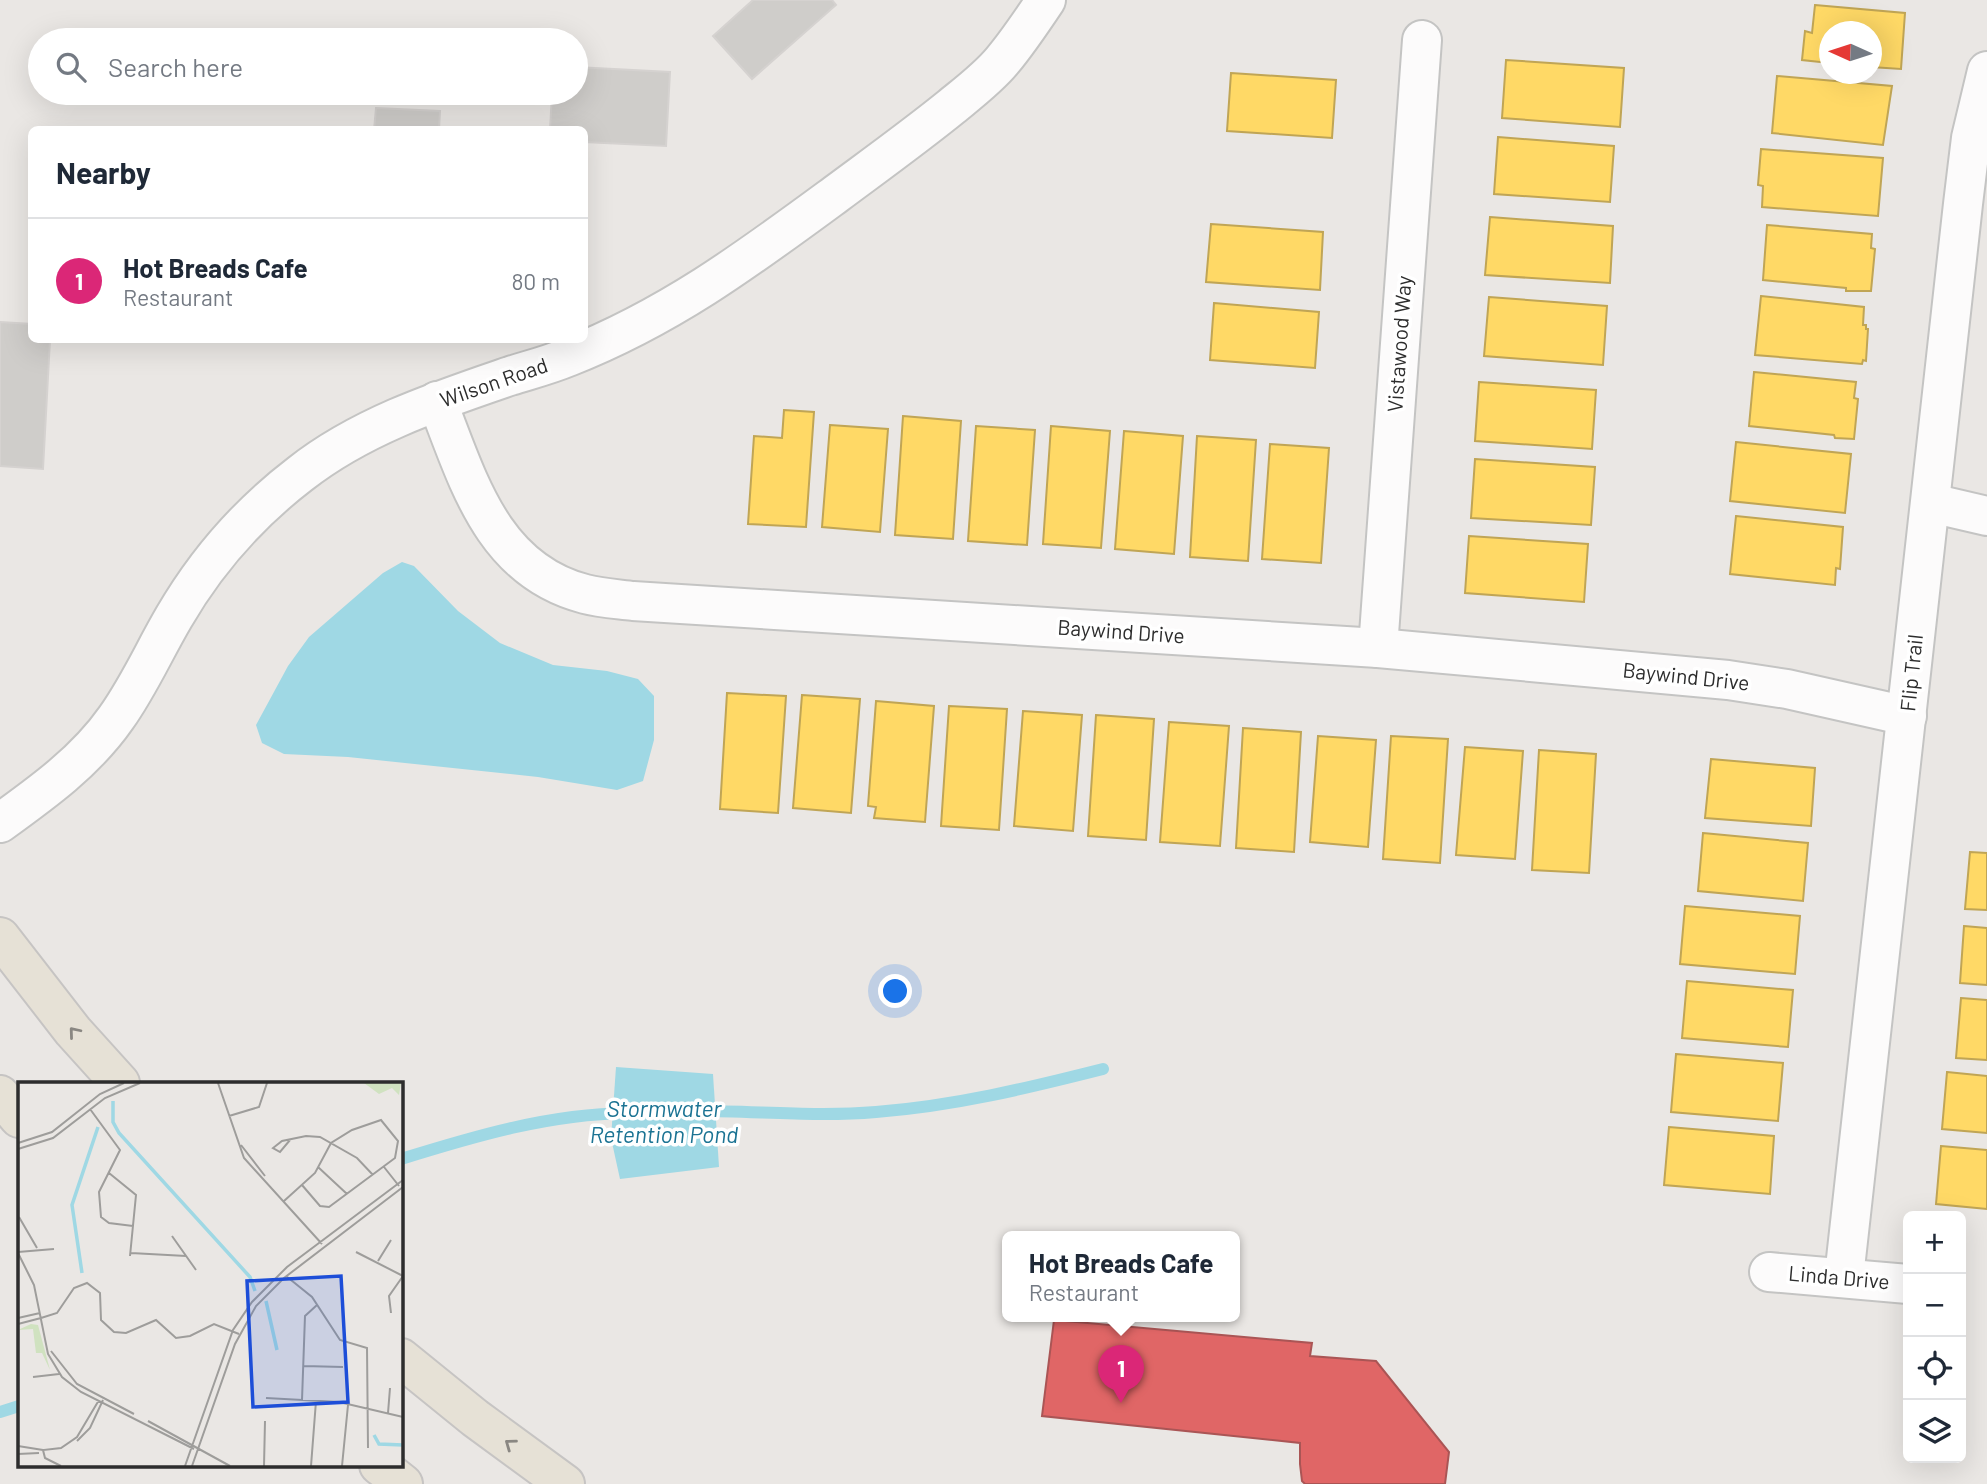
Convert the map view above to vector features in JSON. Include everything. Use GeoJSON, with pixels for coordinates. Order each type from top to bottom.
{"type":"FeatureCollection","features":[{"type":"Feature","properties":{"kind":"main road"},"geometry":{"type":"LineString","coordinates":[[0,937],[73,1031],[119,1082]]}},
{"type":"Feature","properties":{"kind":"main road"},"geometry":{"type":"LineString","coordinates":[[0,1096],[18,1117]]}},
{"type":"Feature","properties":{"kind":"main road"},"geometry":{"type":"LineString","coordinates":[[402,1359],[475,1418],[565,1484]]}},
{"type":"Feature","properties":{"kind":"main road"},"geometry":{"type":"LineString","coordinates":[[380,1466],[403,1484]]}},
{"type":"Feature","properties":{"kind":"street","name":"Wilson Road"},"geometry":{"type":"LineString","coordinates":[[0,823],[47,789],[86,755],[115,720],[139,684],[173,619],[200,576],[250,518],[301,473],[362,434],[437,401],[566,358],[628,331],[696,294],[770,243],[963,97],[1000,63],[1046,0]]}},
{"type":"Feature","properties":{"kind":"street","name":"Vistawood Way"},"geometry":{"type":"LineString","coordinates":[[1378,648],[1422,40]]}},
{"type":"Feature","properties":{"kind":"street","name":"Flip Trail"},"geometry":{"type":"LineString","coordinates":[[1844,1277],[1971,138],[1987,71]]}},
{"type":"Feature","properties":{"kind":"street","name":"Baywind Drive"},"geometry":{"type":"LineString","coordinates":[[437,401],[482,511],[511,551],[554,583],[585,594],[633,601],[1378,648],[1728,680],[1787,689],[1907,716]]}},
{"type":"Feature","properties":{"kind":"street"},"geometry":{"type":"LineString","coordinates":[[1931,503],[1987,516]]}},
{"type":"Feature","properties":{"kind":"street","name":"Linda Drive"},"geometry":{"type":"LineString","coordinates":[[1769,1272],[1903,1283]]}},
{"type":"Feature","properties":{"kind":"water"},"geometry":{"type":"Polygon","coordinates":[[[402,562],[414,566],[458,611],[500,643],[553,665],[607,671],[638,679],[654,696],[654,740],[643,781],[617,790],[538,777],[348,757],[284,754],[262,743],[256,725],[288,666],[309,637],[383,573],[402,562]]]}},
{"type":"Feature","properties":{"kind":"water","name":"Stormwater Retention Pond"},"geometry":{"type":"Polygon","coordinates":[[[616,1067],[713,1074],[719,1167],[620,1179],[611,1138],[616,1067]]]}},
{"type":"Feature","properties":{"kind":"building: Homes"},"geometry":{"type":"Polygon","coordinates":[[[1815,5],[1905,13],[1901,69],[1882,68],[1882,21],[1819,21],[1819,62],[1802,60],[1805,31],[1812,33],[1815,5]]]}},
{"type":"Feature","properties":{"kind":"building: Homes"},"geometry":{"type":"Polygon","coordinates":[[[1506,60],[1624,68],[1620,127],[1502,118],[1506,60]]]}},
{"type":"Feature","properties":{"kind":"building: Homes"},"geometry":{"type":"Polygon","coordinates":[[[1231,73],[1336,80],[1332,138],[1227,131],[1231,73]]]}},
{"type":"Feature","properties":{"kind":"building: Homes"},"geometry":{"type":"Polygon","coordinates":[[[1777,76],[1819,80],[1819,84],[1892,86],[1883,145],[1772,133],[1777,76]]]}},
{"type":"Feature","properties":{"kind":"building: Homes"},"geometry":{"type":"Polygon","coordinates":[[[1498,137],[1614,146],[1610,202],[1494,194],[1498,137]]]}},
{"type":"Feature","properties":{"kind":"building: Homes"},"geometry":{"type":"Polygon","coordinates":[[[1761,149],[1883,158],[1878,216],[1762,207],[1763,186],[1758,185],[1761,149]]]}},
{"type":"Feature","properties":{"kind":"building: Homes"},"geometry":{"type":"Polygon","coordinates":[[[1490,217],[1613,226],[1610,283],[1485,275],[1490,217]]]}},
{"type":"Feature","properties":{"kind":"building: Homes"},"geometry":{"type":"Polygon","coordinates":[[[1211,224],[1323,232],[1320,290],[1206,282],[1211,224]]]}},
{"type":"Feature","properties":{"kind":"building: Homes"},"geometry":{"type":"Polygon","coordinates":[[[1767,225],[1872,234],[1871,248],[1875,249],[1871,291],[1846,291],[1846,288],[1763,280],[1767,225]]]}},
{"type":"Feature","properties":{"kind":"building: Homes"},"geometry":{"type":"Polygon","coordinates":[[[1761,296],[1864,307],[1863,325],[1868,329],[1866,361],[1863,360],[1862,364],[1755,355],[1761,296]]]}},
{"type":"Feature","properties":{"kind":"building: Homes"},"geometry":{"type":"Polygon","coordinates":[[[1489,297],[1607,306],[1603,365],[1484,356],[1489,297]]]}},
{"type":"Feature","properties":{"kind":"building: Homes"},"geometry":{"type":"Polygon","coordinates":[[[1214,303],[1319,312],[1315,368],[1210,360],[1214,303]]]}},
{"type":"Feature","properties":{"kind":"building: Homes"},"geometry":{"type":"Polygon","coordinates":[[[1754,372],[1856,382],[1854,398],[1858,399],[1854,439],[1749,426],[1754,372]]]}},
{"type":"Feature","properties":{"kind":"building: Homes"},"geometry":{"type":"Polygon","coordinates":[[[1479,382],[1596,390],[1592,449],[1475,441],[1479,382]]]}},
{"type":"Feature","properties":{"kind":"building: Homes"},"geometry":{"type":"Polygon","coordinates":[[[784,410],[814,412],[806,527],[748,524],[754,436],[782,438],[784,410]]]}},
{"type":"Feature","properties":{"kind":"building: Homes"},"geometry":{"type":"Polygon","coordinates":[[[903,416],[961,421],[953,539],[895,535],[903,416]]]}},
{"type":"Feature","properties":{"kind":"building: Homes"},"geometry":{"type":"Polygon","coordinates":[[[830,425],[888,429],[880,532],[822,527],[830,425]]]}},
{"type":"Feature","properties":{"kind":"building: Homes"},"geometry":{"type":"Polygon","coordinates":[[[976,426],[1035,430],[1027,545],[968,541],[976,426]]]}},
{"type":"Feature","properties":{"kind":"building: Homes"},"geometry":{"type":"Polygon","coordinates":[[[1051,426],[1110,431],[1101,548],[1043,544],[1051,426]]]}},
{"type":"Feature","properties":{"kind":"building: Homes"},"geometry":{"type":"Polygon","coordinates":[[[1124,431],[1183,436],[1174,554],[1115,549],[1124,431]]]}},
{"type":"Feature","properties":{"kind":"building: Homes"},"geometry":{"type":"Polygon","coordinates":[[[1197,436],[1256,440],[1248,561],[1190,557],[1197,436]]]}},
{"type":"Feature","properties":{"kind":"building: Homes"},"geometry":{"type":"Polygon","coordinates":[[[1736,442],[1851,454],[1845,513],[1730,501],[1736,442]]]}},
{"type":"Feature","properties":{"kind":"building: Homes"},"geometry":{"type":"Polygon","coordinates":[[[1270,444],[1329,448],[1321,563],[1262,559],[1270,444]]]}},
{"type":"Feature","properties":{"kind":"building: Homes"},"geometry":{"type":"Polygon","coordinates":[[[1475,459],[1595,467],[1591,525],[1471,518],[1475,459]]]}},
{"type":"Feature","properties":{"kind":"building: Homes"},"geometry":{"type":"Polygon","coordinates":[[[1736,516],[1843,527],[1840,569],[1836,568],[1835,585],[1730,574],[1736,516]]]}},
{"type":"Feature","properties":{"kind":"building: Homes"},"geometry":{"type":"Polygon","coordinates":[[[1469,536],[1588,544],[1584,602],[1465,593],[1469,536]]]}},
{"type":"Feature","properties":{"kind":"building: Homes"},"geometry":{"type":"Polygon","coordinates":[[[727,693],[786,696],[778,813],[720,809],[727,693]]]}},
{"type":"Feature","properties":{"kind":"building: Homes"},"geometry":{"type":"Polygon","coordinates":[[[802,695],[860,699],[851,813],[793,808],[802,695]]]}},
{"type":"Feature","properties":{"kind":"building: Homes"},"geometry":{"type":"Polygon","coordinates":[[[876,701],[934,706],[925,822],[874,818],[876,807],[868,806],[876,701]]]}},
{"type":"Feature","properties":{"kind":"building: Homes"},"geometry":{"type":"Polygon","coordinates":[[[949,706],[1007,709],[999,830],[941,826],[949,706]]]}},
{"type":"Feature","properties":{"kind":"building: Homes"},"geometry":{"type":"Polygon","coordinates":[[[1023,711],[1082,715],[1073,831],[1014,826],[1023,711]]]}},
{"type":"Feature","properties":{"kind":"building: Homes"},"geometry":{"type":"Polygon","coordinates":[[[1096,715],[1154,719],[1146,840],[1088,836],[1096,715]]]}},
{"type":"Feature","properties":{"kind":"building: Homes"},"geometry":{"type":"Polygon","coordinates":[[[1169,722],[1229,726],[1220,846],[1160,842],[1169,722]]]}},
{"type":"Feature","properties":{"kind":"building: Homes"},"geometry":{"type":"Polygon","coordinates":[[[1243,728],[1301,732],[1294,852],[1236,848],[1243,728]]]}},
{"type":"Feature","properties":{"kind":"building: Homes"},"geometry":{"type":"Polygon","coordinates":[[[1318,736],[1376,740],[1368,847],[1310,842],[1318,736]]]}},
{"type":"Feature","properties":{"kind":"building: Homes"},"geometry":{"type":"Polygon","coordinates":[[[1391,736],[1448,739],[1440,863],[1383,859],[1391,736]]]}},
{"type":"Feature","properties":{"kind":"building: Homes"},"geometry":{"type":"Polygon","coordinates":[[[1465,747],[1523,751],[1515,859],[1456,855],[1465,747]]]}},
{"type":"Feature","properties":{"kind":"building: Homes"},"geometry":{"type":"Polygon","coordinates":[[[1539,750],[1596,754],[1589,873],[1532,870],[1539,750]]]}},
{"type":"Feature","properties":{"kind":"building: Homes"},"geometry":{"type":"Polygon","coordinates":[[[1711,759],[1815,768],[1811,826],[1705,818],[1711,759]]]}},
{"type":"Feature","properties":{"kind":"building: Homes"},"geometry":{"type":"Polygon","coordinates":[[[1703,833],[1808,843],[1803,901],[1698,891],[1703,833]]]}},
{"type":"Feature","properties":{"kind":"building: Homes"},"geometry":{"type":"Polygon","coordinates":[[[1970,852],[1987,853],[1987,910],[1965,909],[1970,852]]]}},
{"type":"Feature","properties":{"kind":"building: Homes"},"geometry":{"type":"Polygon","coordinates":[[[1685,906],[1800,916],[1795,974],[1680,964],[1685,906]]]}},
{"type":"Feature","properties":{"kind":"building: Homes"},"geometry":{"type":"Polygon","coordinates":[[[1964,926],[1987,928],[1987,985],[1960,983],[1964,926]]]}},
{"type":"Feature","properties":{"kind":"building: Homes"},"geometry":{"type":"Polygon","coordinates":[[[1687,981],[1793,990],[1788,1047],[1682,1038],[1687,981]]]}},
{"type":"Feature","properties":{"kind":"building: Homes"},"geometry":{"type":"Polygon","coordinates":[[[1961,998],[1987,1000],[1987,1060],[1956,1058],[1961,998]]]}},
{"type":"Feature","properties":{"kind":"building: Homes"},"geometry":{"type":"Polygon","coordinates":[[[1676,1054],[1783,1063],[1778,1121],[1671,1112],[1676,1054]]]}},
{"type":"Feature","properties":{"kind":"building: Homes"},"geometry":{"type":"Polygon","coordinates":[[[1947,1072],[1987,1076],[1987,1133],[1942,1129],[1947,1072]]]}},
{"type":"Feature","properties":{"kind":"building: Homes"},"geometry":{"type":"Polygon","coordinates":[[[1669,1127],[1774,1136],[1770,1194],[1664,1185],[1669,1127]]]}},
{"type":"Feature","properties":{"kind":"building: Homes"},"geometry":{"type":"Polygon","coordinates":[[[1941,1146],[1987,1150],[1987,1209],[1936,1204],[1941,1146]]]}},
{"type":"Feature","properties":{"kind":"building: Shops"},"geometry":{"type":"Polygon","coordinates":[[[1054,1322],[1312,1343],[1310,1356],[1376,1361],[1449,1452],[1445,1484],[1305,1484],[1302,1481],[1300,1443],[1042,1416],[1054,1322]]]}},
{"type":"Feature","properties":{"kind":"building: Other"},"geometry":{"type":"Polygon","coordinates":[[[753,0],[832,0],[836,5],[752,79],[713,36],[753,0]]]}},
{"type":"Feature","properties":{"kind":"building: Other"},"geometry":{"type":"Polygon","coordinates":[[[588,68],[670,72],[666,146],[588,142],[588,126],[550,126],[551,105],[588,105],[588,68]]]}},
{"type":"Feature","properties":{"kind":"building: Other"},"geometry":{"type":"Polygon","coordinates":[[[376,108],[440,111],[439,126],[374,126],[376,108]]]}},
{"type":"Feature","properties":{"kind":"building: Other"},"geometry":{"type":"Polygon","coordinates":[[[0,322],[28,324],[28,343],[50,343],[43,469],[0,466],[0,322]]]}},
{"type":"Feature","properties":{"kind":"waterway"},"geometry":{"type":"LineString","coordinates":[[698,1111],[832,1114],[905,1109],[991,1095],[1103,1069]]}},
{"type":"Feature","properties":{"kind":"waterway"},"geometry":{"type":"LineString","coordinates":[[402,1159],[541,1122],[628,1113]]}},
{"type":"Feature","properties":{"kind":"waterway"},"geometry":{"type":"LineString","coordinates":[[0,1412],[18,1406]]}},
{"type":"Feature","properties":{"kind":"place","name":"Hot Breads Cafe"},"geometry":{"type":"Point","coordinates":[1121,1403]}}]}
